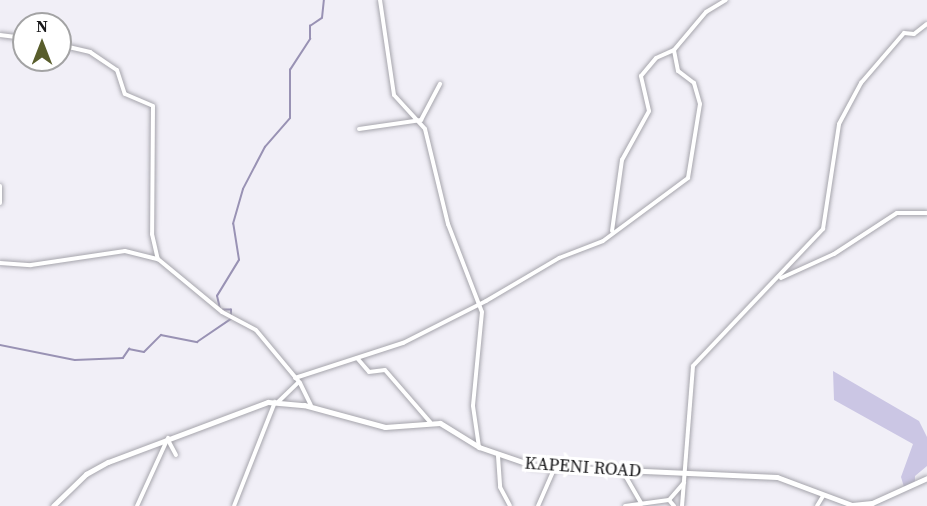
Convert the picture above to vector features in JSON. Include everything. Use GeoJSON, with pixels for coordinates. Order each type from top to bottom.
{"type":"FeatureCollection","features":[{"type":"Feature","properties":{"kind":"main road"},"geometry":{"type":"LineString","coordinates":[[53,506],[86,474],[168,438],[245,408],[276,402],[311,406],[385,427],[430,422]]}},
{"type":"Feature","properties":{"kind":"main road","name":"KAPENI ROAD"},"geometry":{"type":"LineString","coordinates":[[430,422],[498,456],[555,467],[777,477],[823,496],[866,504],[927,478]]}},
{"type":"Feature","properties":{"kind":"street"},"geometry":{"type":"LineString","coordinates":[[380,0],[394,95],[421,120],[448,225],[479,304],[482,321],[473,406],[479,447]]}},
{"type":"Feature","properties":{"kind":"street"},"geometry":{"type":"LineString","coordinates":[[612,232],[622,160],[648,117],[641,76],[656,58],[674,50],[706,12],[726,0]]}},
{"type":"Feature","properties":{"kind":"street"},"geometry":{"type":"LineString","coordinates":[[682,506],[688,474],[693,366],[777,279],[828,219],[837,132],[861,83],[905,32],[914,34],[927,24]]}},
{"type":"Feature","properties":{"kind":"street"},"geometry":{"type":"LineString","coordinates":[[72,48],[90,52],[117,70],[125,94],[153,106],[152,234],[158,259]]}},
{"type":"Feature","properties":{"kind":"street"},"geometry":{"type":"LineString","coordinates":[[234,506],[276,402],[297,380],[403,343],[479,304],[612,232],[690,176],[700,104],[694,83],[678,71],[674,50]]}},
{"type":"Feature","properties":{"kind":"street"},"geometry":{"type":"LineString","coordinates":[[421,120],[440,84]]}},
{"type":"Feature","properties":{"kind":"street"},"geometry":{"type":"LineString","coordinates":[[359,129],[421,120]]}},
{"type":"Feature","properties":{"kind":"street"},"geometry":{"type":"LineString","coordinates":[[0,186],[0,203]]}},
{"type":"Feature","properties":{"kind":"street"},"geometry":{"type":"LineString","coordinates":[[777,279],[834,254],[897,213],[927,213]]}},
{"type":"Feature","properties":{"kind":"street"},"geometry":{"type":"LineString","coordinates":[[0,263],[31,265],[125,251],[158,259],[222,312],[248,323],[297,380],[311,406]]}},
{"type":"Feature","properties":{"kind":"street"},"geometry":{"type":"LineString","coordinates":[[357,358],[369,372],[385,370],[430,422]]}},
{"type":"Feature","properties":{"kind":"street"},"geometry":{"type":"LineString","coordinates":[[168,438],[176,455]]}},
{"type":"Feature","properties":{"kind":"street"},"geometry":{"type":"LineString","coordinates":[[137,506],[168,438]]}},
{"type":"Feature","properties":{"kind":"street"},"geometry":{"type":"LineString","coordinates":[[498,456],[500,487],[510,506]]}},
{"type":"Feature","properties":{"kind":"street"},"geometry":{"type":"LineString","coordinates":[[538,506],[555,467]]}},
{"type":"Feature","properties":{"kind":"street"},"geometry":{"type":"LineString","coordinates":[[622,470],[642,504]]}},
{"type":"Feature","properties":{"kind":"street"},"geometry":{"type":"LineString","coordinates":[[625,506],[669,500],[685,482]]}},
{"type":"Feature","properties":{"kind":"street"},"geometry":{"type":"LineString","coordinates":[[817,506],[823,496]]}},
{"type":"Feature","properties":{"kind":"street"},"geometry":{"type":"LineString","coordinates":[[669,500],[674,506]]}},
{"type":"Feature","properties":{"kind":"shaded area"},"geometry":{"type":"Polygon","coordinates":[[[833,371],[919,421],[927,437],[927,466],[915,476],[915,484],[904,487],[901,477],[913,444],[834,400],[833,371]]]}},
{"type":"Feature","properties":{"kind":"waterway"},"geometry":{"type":"LineString","coordinates":[[220,309],[217,296],[239,260],[233,224],[243,189],[265,147],[290,118],[290,70],[310,39],[310,26],[322,18],[324,0]]}},
{"type":"Feature","properties":{"kind":"waterway"},"geometry":{"type":"LineString","coordinates":[[0,345],[75,360],[123,358],[129,349],[144,352],[161,335],[197,342],[231,319],[231,310],[223,310]]}}]}
